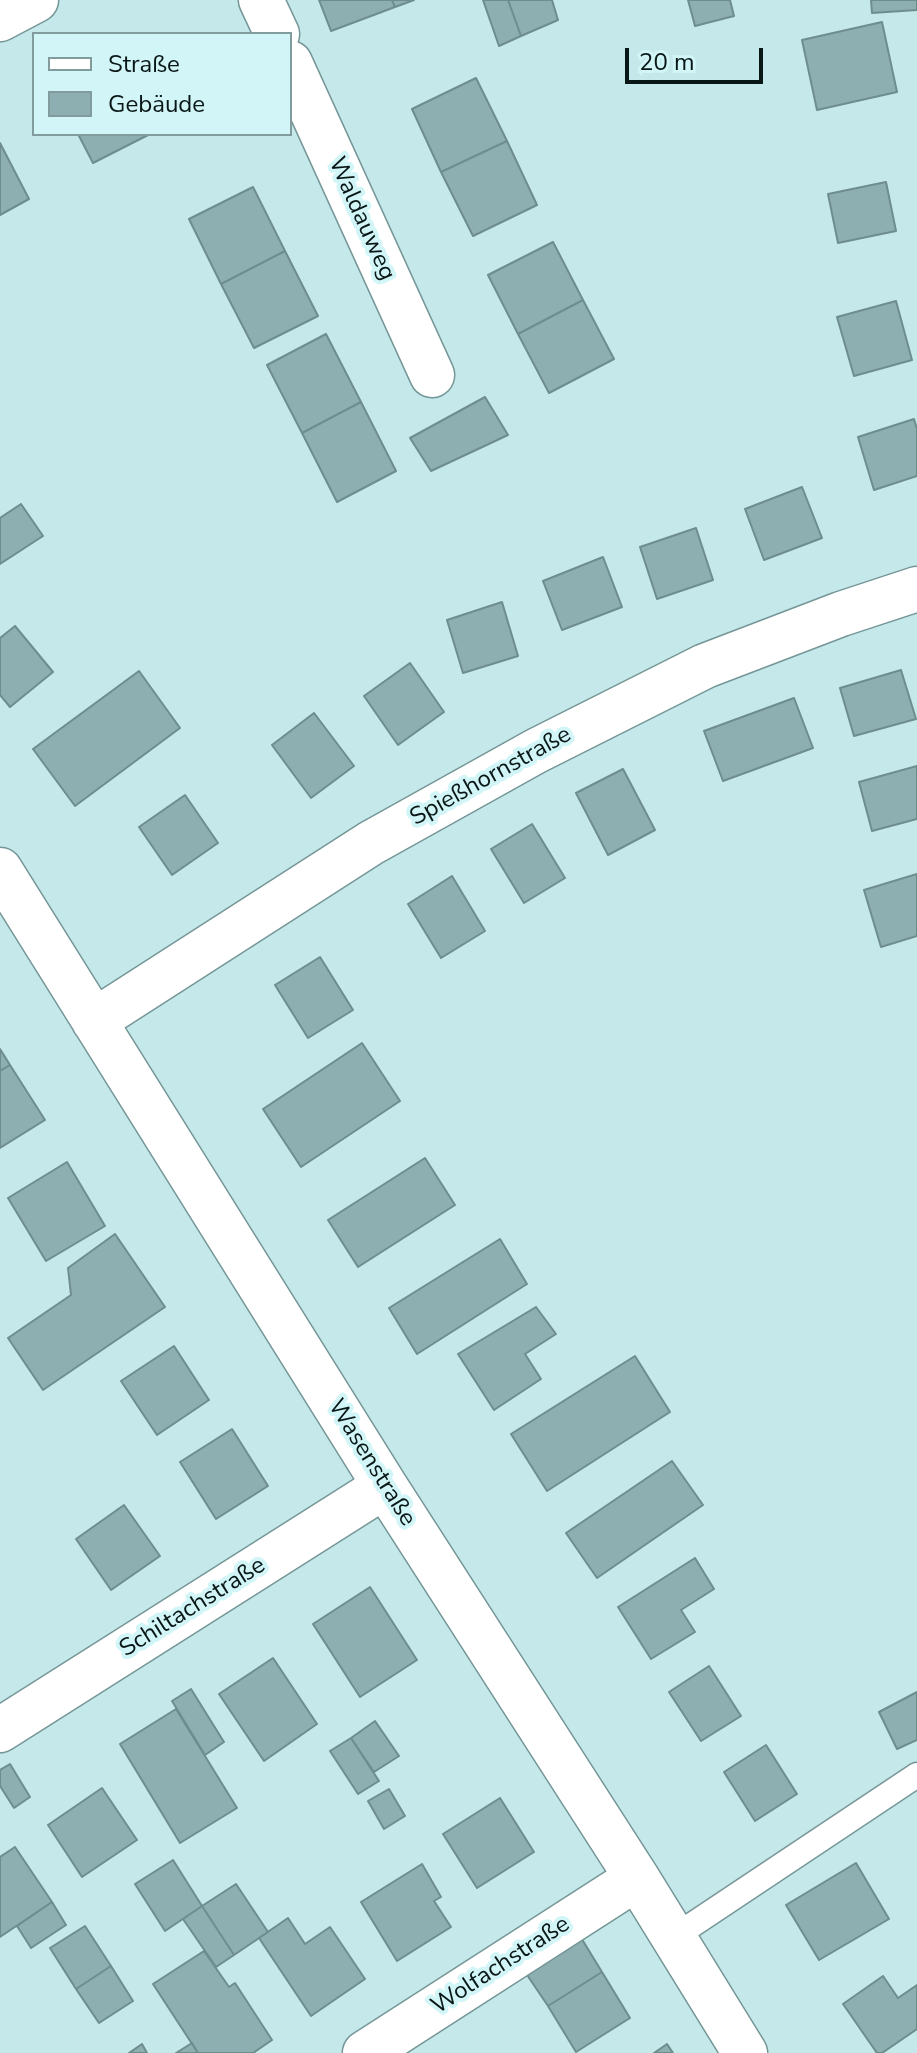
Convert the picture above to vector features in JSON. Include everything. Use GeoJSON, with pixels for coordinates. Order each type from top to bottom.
{"type":"FeatureCollection","features":[{"type":"Feature","properties":{"kind":"street"},"geometry":{"type":"LineString","coordinates":[[0,19],[36,0]]}},
{"type":"Feature","properties":{"kind":"street"},"geometry":{"type":"LineString","coordinates":[[261,0],[276,32]]}},
{"type":"Feature","properties":{"kind":"street","name":"Waldauweg"},"geometry":{"type":"LineString","coordinates":[[292,67],[432,375]]}},
{"type":"Feature","properties":{"kind":"street","name":"Spießhornstraße"},"geometry":{"type":"LineString","coordinates":[[94,1021],[371,843],[536,751],[705,666],[841,614],[917,589]]}},
{"type":"Feature","properties":{"kind":"street","name":"Wasenstraße"},"geometry":{"type":"LineString","coordinates":[[0,870],[385,1486],[637,1878],[745,2053]]}},
{"type":"Feature","properties":{"kind":"street","name":"Schiltachstraße"},"geometry":{"type":"LineString","coordinates":[[0,1730],[385,1486]]}},
{"type":"Feature","properties":{"kind":"street","name":"Wolfachstraße"},"geometry":{"type":"LineString","coordinates":[[365,2053],[637,1878]]}},
{"type":"Feature","properties":{"kind":"lane"},"geometry":{"type":"LineString","coordinates":[[674,1937],[917,1775]]}},
{"type":"Feature","properties":{"kind":"building"},"geometry":{"type":"Polygon","coordinates":[[[319,0],[392,0],[395,7],[331,31],[319,0]]]}},
{"type":"Feature","properties":{"kind":"building"},"geometry":{"type":"Polygon","coordinates":[[[392,0],[414,0],[395,7],[392,0]]]}},
{"type":"Feature","properties":{"kind":"building"},"geometry":{"type":"Polygon","coordinates":[[[483,0],[508,0],[521,36],[499,46],[483,0]]]}},
{"type":"Feature","properties":{"kind":"building"},"geometry":{"type":"Polygon","coordinates":[[[508,0],[552,0],[558,20],[521,36],[508,0]]]}},
{"type":"Feature","properties":{"kind":"building"},"geometry":{"type":"Polygon","coordinates":[[[688,0],[730,0],[734,16],[695,26],[688,0]]]}},
{"type":"Feature","properties":{"kind":"building"},"geometry":{"type":"Polygon","coordinates":[[[871,0],[917,0],[917,10],[872,13],[871,0]]]}},
{"type":"Feature","properties":{"kind":"building"},"geometry":{"type":"Polygon","coordinates":[[[882,22],[897,92],[817,110],[802,40],[882,22]]]}},
{"type":"Feature","properties":{"kind":"building"},"geometry":{"type":"Polygon","coordinates":[[[476,78],[507,141],[441,172],[412,109],[476,78]]]}},
{"type":"Feature","properties":{"kind":"building"},"geometry":{"type":"Polygon","coordinates":[[[79,136],[146,136],[93,163],[79,136]]]}},
{"type":"Feature","properties":{"kind":"building"},"geometry":{"type":"Polygon","coordinates":[[[507,141],[537,205],[473,236],[441,172],[507,141]]]}},
{"type":"Feature","properties":{"kind":"building"},"geometry":{"type":"Polygon","coordinates":[[[0,143],[29,199],[0,215],[0,143]]]}},
{"type":"Feature","properties":{"kind":"building"},"geometry":{"type":"Polygon","coordinates":[[[886,182],[896,231],[838,243],[828,194],[886,182]]]}},
{"type":"Feature","properties":{"kind":"building"},"geometry":{"type":"Polygon","coordinates":[[[253,187],[285,251],[221,284],[189,219],[253,187]]]}},
{"type":"Feature","properties":{"kind":"building"},"geometry":{"type":"Polygon","coordinates":[[[553,242],[583,300],[518,334],[488,275],[553,242]]]}},
{"type":"Feature","properties":{"kind":"building"},"geometry":{"type":"Polygon","coordinates":[[[285,251],[318,316],[254,348],[221,284],[285,251]]]}},
{"type":"Feature","properties":{"kind":"building"},"geometry":{"type":"Polygon","coordinates":[[[583,300],[614,359],[549,393],[518,334],[583,300]]]}},
{"type":"Feature","properties":{"kind":"building"},"geometry":{"type":"Polygon","coordinates":[[[896,301],[912,360],[854,376],[837,317],[896,301]]]}},
{"type":"Feature","properties":{"kind":"building"},"geometry":{"type":"Polygon","coordinates":[[[326,334],[361,402],[302,433],[267,365],[326,334]]]}},
{"type":"Feature","properties":{"kind":"building"},"geometry":{"type":"Polygon","coordinates":[[[485,397],[508,435],[431,471],[410,438],[485,397]]]}},
{"type":"Feature","properties":{"kind":"building"},"geometry":{"type":"Polygon","coordinates":[[[361,402],[396,471],[337,502],[302,433],[361,402]]]}},
{"type":"Feature","properties":{"kind":"building"},"geometry":{"type":"Polygon","coordinates":[[[914,419],[917,429],[917,476],[874,490],[858,437],[914,419]]]}},
{"type":"Feature","properties":{"kind":"building"},"geometry":{"type":"Polygon","coordinates":[[[802,487],[822,538],[764,560],[745,509],[802,487]]]}},
{"type":"Feature","properties":{"kind":"building"},"geometry":{"type":"Polygon","coordinates":[[[21,504],[43,536],[0,564],[0,518],[21,504]]]}},
{"type":"Feature","properties":{"kind":"building"},"geometry":{"type":"Polygon","coordinates":[[[696,528],[713,580],[657,599],[640,547],[696,528]]]}},
{"type":"Feature","properties":{"kind":"building"},"geometry":{"type":"Polygon","coordinates":[[[603,557],[622,607],[562,630],[543,581],[603,557]]]}},
{"type":"Feature","properties":{"kind":"building"},"geometry":{"type":"Polygon","coordinates":[[[502,602],[518,656],[463,673],[447,620],[502,602]]]}},
{"type":"Feature","properties":{"kind":"building"},"geometry":{"type":"Polygon","coordinates":[[[15,626],[53,672],[10,707],[0,695],[0,638],[15,626]]]}},
{"type":"Feature","properties":{"kind":"building"},"geometry":{"type":"Polygon","coordinates":[[[410,663],[444,712],[398,745],[364,696],[410,663]]]}},
{"type":"Feature","properties":{"kind":"building"},"geometry":{"type":"Polygon","coordinates":[[[901,670],[916,719],[854,736],[840,688],[901,670]]]}},
{"type":"Feature","properties":{"kind":"building"},"geometry":{"type":"Polygon","coordinates":[[[139,671],[180,728],[75,806],[33,749],[139,671]]]}},
{"type":"Feature","properties":{"kind":"building"},"geometry":{"type":"Polygon","coordinates":[[[794,698],[813,748],[723,781],[704,731],[794,698]]]}},
{"type":"Feature","properties":{"kind":"building"},"geometry":{"type":"Polygon","coordinates":[[[314,713],[354,766],[311,798],[272,745],[314,713]]]}},
{"type":"Feature","properties":{"kind":"building"},"geometry":{"type":"Polygon","coordinates":[[[917,766],[917,819],[872,831],[859,782],[917,766]]]}},
{"type":"Feature","properties":{"kind":"building"},"geometry":{"type":"Polygon","coordinates":[[[623,769],[655,830],[608,855],[576,793],[623,769]]]}},
{"type":"Feature","properties":{"kind":"building"},"geometry":{"type":"Polygon","coordinates":[[[185,795],[218,843],[172,875],[139,827],[185,795]]]}},
{"type":"Feature","properties":{"kind":"building"},"geometry":{"type":"Polygon","coordinates":[[[532,824],[565,878],[524,903],[491,849],[532,824]]]}},
{"type":"Feature","properties":{"kind":"building"},"geometry":{"type":"Polygon","coordinates":[[[917,874],[917,936],[881,947],[864,890],[917,874]]]}},
{"type":"Feature","properties":{"kind":"building"},"geometry":{"type":"Polygon","coordinates":[[[452,876],[485,931],[441,958],[408,904],[452,876]]]}},
{"type":"Feature","properties":{"kind":"building"},"geometry":{"type":"Polygon","coordinates":[[[320,957],[353,1010],[308,1038],[275,985],[320,957]]]}},
{"type":"Feature","properties":{"kind":"building"},"geometry":{"type":"Polygon","coordinates":[[[362,1043],[400,1101],[301,1167],[263,1109],[362,1043]]]}},
{"type":"Feature","properties":{"kind":"building"},"geometry":{"type":"Polygon","coordinates":[[[0,1049],[10,1065],[0,1071],[0,1049]]]}},
{"type":"Feature","properties":{"kind":"building"},"geometry":{"type":"Polygon","coordinates":[[[10,1065],[45,1120],[0,1148],[0,1071],[10,1065]]]}},
{"type":"Feature","properties":{"kind":"building"},"geometry":{"type":"Polygon","coordinates":[[[425,1158],[455,1205],[358,1267],[328,1220],[425,1158]]]}},
{"type":"Feature","properties":{"kind":"building"},"geometry":{"type":"Polygon","coordinates":[[[67,1162],[105,1226],[46,1261],[8,1198],[67,1162]]]}},
{"type":"Feature","properties":{"kind":"building"},"geometry":{"type":"Polygon","coordinates":[[[115,1234],[165,1307],[43,1390],[8,1338],[71,1295],[68,1268],[115,1234]]]}},
{"type":"Feature","properties":{"kind":"building"},"geometry":{"type":"Polygon","coordinates":[[[500,1239],[527,1284],[417,1354],[389,1308],[500,1239]]]}},
{"type":"Feature","properties":{"kind":"building"},"geometry":{"type":"Polygon","coordinates":[[[536,1307],[556,1334],[525,1354],[541,1379],[494,1410],[458,1354],[536,1307]]]}},
{"type":"Feature","properties":{"kind":"building"},"geometry":{"type":"Polygon","coordinates":[[[174,1346],[209,1400],[157,1435],[121,1381],[174,1346]]]}},
{"type":"Feature","properties":{"kind":"building"},"geometry":{"type":"Polygon","coordinates":[[[635,1356],[670,1412],[547,1491],[511,1434],[635,1356]]]}},
{"type":"Feature","properties":{"kind":"building"},"geometry":{"type":"Polygon","coordinates":[[[232,1429],[268,1486],[216,1519],[180,1462],[232,1429]]]}},
{"type":"Feature","properties":{"kind":"building"},"geometry":{"type":"Polygon","coordinates":[[[672,1461],[703,1505],[597,1578],[566,1533],[672,1461]]]}},
{"type":"Feature","properties":{"kind":"building"},"geometry":{"type":"Polygon","coordinates":[[[124,1505],[160,1556],[111,1590],[76,1539],[124,1505]]]}},
{"type":"Feature","properties":{"kind":"building"},"geometry":{"type":"Polygon","coordinates":[[[695,1558],[714,1589],[681,1610],[695,1632],[651,1659],[618,1607],[695,1558]]]}},
{"type":"Feature","properties":{"kind":"building"},"geometry":{"type":"Polygon","coordinates":[[[370,1587],[417,1660],[360,1697],[313,1624],[370,1587]]]}},
{"type":"Feature","properties":{"kind":"building"},"geometry":{"type":"Polygon","coordinates":[[[273,1658],[317,1724],[264,1761],[219,1694],[273,1658]]]}},
{"type":"Feature","properties":{"kind":"building"},"geometry":{"type":"Polygon","coordinates":[[[709,1666],[741,1716],[701,1741],[669,1692],[709,1666]]]}},
{"type":"Feature","properties":{"kind":"building"},"geometry":{"type":"Polygon","coordinates":[[[191,1689],[224,1742],[205,1755],[172,1701],[191,1689]]]}},
{"type":"Feature","properties":{"kind":"building"},"geometry":{"type":"Polygon","coordinates":[[[917,1692],[917,1740],[897,1749],[879,1712],[917,1692]]]}},
{"type":"Feature","properties":{"kind":"building"},"geometry":{"type":"Polygon","coordinates":[[[176,1709],[237,1808],[180,1843],[120,1744],[176,1709]]]}},
{"type":"Feature","properties":{"kind":"building"},"geometry":{"type":"Polygon","coordinates":[[[375,1721],[399,1756],[374,1772],[351,1738],[375,1721]]]}},
{"type":"Feature","properties":{"kind":"building"},"geometry":{"type":"Polygon","coordinates":[[[351,1738],[379,1781],[358,1794],[330,1751],[351,1738]]]}},
{"type":"Feature","properties":{"kind":"building"},"geometry":{"type":"Polygon","coordinates":[[[766,1745],[797,1794],[755,1821],[724,1772],[766,1745]]]}},
{"type":"Feature","properties":{"kind":"building"},"geometry":{"type":"Polygon","coordinates":[[[10,1764],[30,1797],[14,1808],[0,1786],[0,1770],[10,1764]]]}},
{"type":"Feature","properties":{"kind":"building"},"geometry":{"type":"Polygon","coordinates":[[[102,1788],[137,1840],[82,1877],[48,1825],[102,1788]]]}},
{"type":"Feature","properties":{"kind":"building"},"geometry":{"type":"Polygon","coordinates":[[[389,1789],[405,1816],[384,1829],[368,1801],[389,1789]]]}},
{"type":"Feature","properties":{"kind":"building"},"geometry":{"type":"Polygon","coordinates":[[[500,1798],[534,1852],[477,1888],[443,1834],[500,1798]]]}},
{"type":"Feature","properties":{"kind":"building"},"geometry":{"type":"Polygon","coordinates":[[[15,1847],[52,1902],[0,1937],[0,1857],[15,1847]]]}},
{"type":"Feature","properties":{"kind":"building"},"geometry":{"type":"Polygon","coordinates":[[[173,1860],[202,1906],[165,1931],[135,1884],[173,1860]]]}},
{"type":"Feature","properties":{"kind":"building"},"geometry":{"type":"Polygon","coordinates":[[[856,1863],[889,1919],[819,1960],[786,1905],[856,1863]]]}},
{"type":"Feature","properties":{"kind":"building"},"geometry":{"type":"Polygon","coordinates":[[[422,1864],[441,1897],[434,1901],[451,1927],[397,1961],[361,1902],[422,1864]]]}},
{"type":"Feature","properties":{"kind":"building"},"geometry":{"type":"Polygon","coordinates":[[[236,1884],[268,1932],[234,1955],[202,1906],[236,1884]]]}},
{"type":"Feature","properties":{"kind":"building"},"geometry":{"type":"Polygon","coordinates":[[[52,1902],[66,1925],[31,1948],[17,1926],[52,1902]]]}},
{"type":"Feature","properties":{"kind":"building"},"geometry":{"type":"Polygon","coordinates":[[[202,1906],[234,1955],[216,1967],[183,1919],[202,1906]]]}},
{"type":"Feature","properties":{"kind":"building"},"geometry":{"type":"Polygon","coordinates":[[[288,1918],[305,1944],[330,1927],[365,1979],[311,2016],[259,1938],[288,1918]]]}},
{"type":"Feature","properties":{"kind":"building"},"geometry":{"type":"Polygon","coordinates":[[[85,1926],[111,1966],[76,1989],[50,1948],[85,1926]]]}},
{"type":"Feature","properties":{"kind":"building"},"geometry":{"type":"Polygon","coordinates":[[[577,1931],[602,1972],[548,2006],[521,1966],[577,1931]]]}},
{"type":"Feature","properties":{"kind":"building"},"geometry":{"type":"Polygon","coordinates":[[[204,1951],[229,1987],[235,1983],[272,2040],[253,2053],[198,2053],[153,1984],[204,1951]]]}},
{"type":"Feature","properties":{"kind":"building"},"geometry":{"type":"Polygon","coordinates":[[[111,1966],[133,2001],[99,2023],[76,1989],[111,1966]]]}},
{"type":"Feature","properties":{"kind":"building"},"geometry":{"type":"Polygon","coordinates":[[[602,1972],[630,2018],[576,2052],[548,2006],[602,1972]]]}},
{"type":"Feature","properties":{"kind":"building"},"geometry":{"type":"Polygon","coordinates":[[[883,1976],[898,1998],[917,1985],[917,2029],[882,2053],[877,2053],[843,2004],[883,1976]]]}},
{"type":"Feature","properties":{"kind":"building"},"geometry":{"type":"Polygon","coordinates":[[[192,2043],[198,2053],[176,2053],[192,2043]]]}},
{"type":"Feature","properties":{"kind":"building"},"geometry":{"type":"Polygon","coordinates":[[[142,2044],[147,2053],[129,2053],[142,2044]]]}},
{"type":"Feature","properties":{"kind":"building"},"geometry":{"type":"Polygon","coordinates":[[[667,2044],[673,2053],[654,2053],[667,2044]]]}}]}
